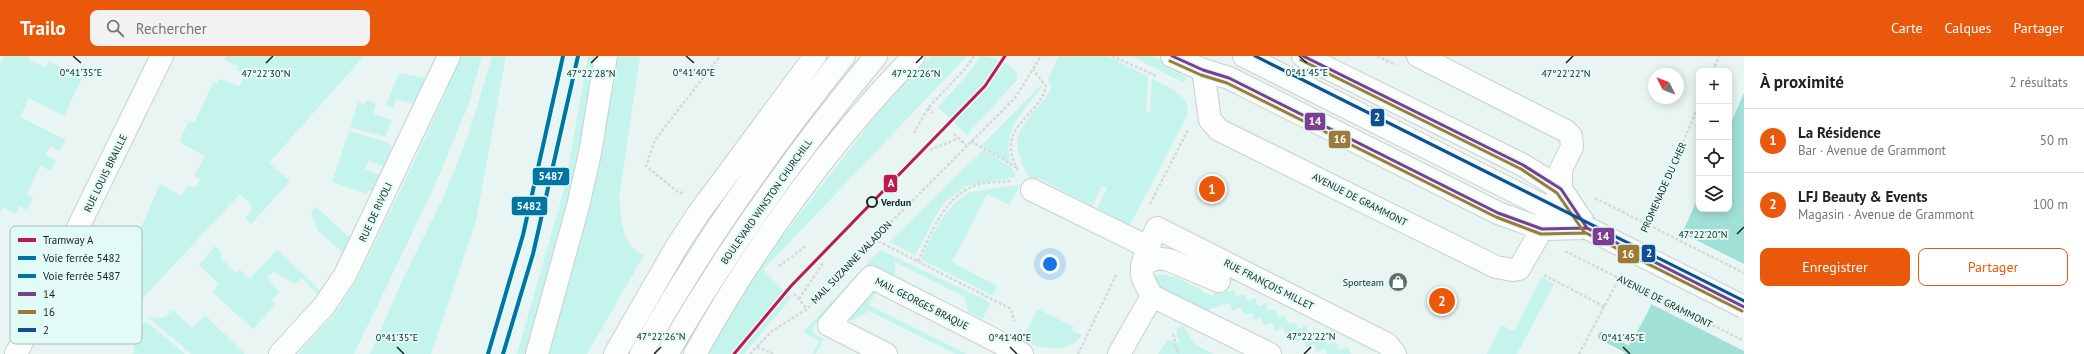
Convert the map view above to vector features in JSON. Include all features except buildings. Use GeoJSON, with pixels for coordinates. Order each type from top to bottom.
{"type":"FeatureCollection","features":[{"type":"Feature","properties":{"kind":"main road","name":"RUE LOUIS BRAILLE"},"geometry":{"type":"LineString","coordinates":[[79,226],[162,56]]}},
{"type":"Feature","properties":{"kind":"main road","name":"RUE DE RIVOLI"},"geometry":{"type":"LineString","coordinates":[[280,354],[324,306],[345,275],[449,56]]}},
{"type":"Feature","properties":{"kind":"main road"},"geometry":{"type":"LineString","coordinates":[[537,354],[578,206],[590,153],[606,56]]}},
{"type":"Feature","properties":{"kind":"main road"},"geometry":{"type":"LineString","coordinates":[[615,354],[677,246],[698,214],[815,56]]}},
{"type":"Feature","properties":{"kind":"main road"},"geometry":{"type":"LineString","coordinates":[[641,354],[688,274],[733,206],[844,56]]}},
{"type":"Feature","properties":{"kind":"main road","name":"BOULEVARD WINSTON CHURCHILL"},"geometry":{"type":"LineString","coordinates":[[667,354],[741,233],[828,114],[876,56]]}},
{"type":"Feature","properties":{"kind":"main road"},"geometry":{"type":"LineString","coordinates":[[695,354],[778,222],[879,93],[914,56]]}},
{"type":"Feature","properties":{"kind":"main road"},"geometry":{"type":"LineString","coordinates":[[1172,56],[1203,70],[1229,78],[1498,213],[1542,230],[1587,228]]}},
{"type":"Feature","properties":{"kind":"main road"},"geometry":{"type":"LineString","coordinates":[[1244,56],[1744,307]]}},
{"type":"Feature","properties":{"kind":"main road"},"geometry":{"type":"LineString","coordinates":[[1303,56],[1523,165],[1561,189],[1587,228]]}},
{"type":"Feature","properties":{"kind":"main road","name":"AVENUE DE GRAMMONT"},"geometry":{"type":"LineString","coordinates":[[1203,70],[1210,120],[1219,130],[1496,267],[1513,270],[1519,269],[1542,230],[1561,189],[1561,169],[1572,147],[1571,136],[1566,131],[1418,56]]}},
{"type":"Feature","properties":{"kind":"main road"},"geometry":{"type":"LineString","coordinates":[[1028,184],[1141,250],[1157,258],[1169,260],[1219,281]]}},
{"type":"Feature","properties":{"kind":"main road","name":"RUE FRANÇOIS MILLET"},"geometry":{"type":"LineString","coordinates":[[1141,250],[1158,228],[1387,344],[1395,354]]}},
{"type":"Feature","properties":{"kind":"main road"},"geometry":{"type":"LineString","coordinates":[[1141,250],[1142,281],[1152,296],[1270,354]]}},
{"type":"Feature","properties":{"kind":"main road","name":"MAIL GEORGES BRAQUE"},"geometry":{"type":"LineString","coordinates":[[886,354],[829,325],[871,277],[1022,354]]}},
{"type":"Feature","properties":{"kind":"main road"},"geometry":{"type":"LineString","coordinates":[[1119,354],[1152,296]]}},
{"type":"Feature","properties":{"kind":"main road","name":"RUE LOUIS BRAILLE"},"geometry":{"type":"LineString","coordinates":[[16,354],[21,344]]}},
{"type":"Feature","properties":{"kind":"path"},"geometry":{"type":"LineString","coordinates":[[687,194],[678,192],[646,166],[649,152],[655,140],[720,56]]}},
{"type":"Feature","properties":{"kind":"path"},"geometry":{"type":"LineString","coordinates":[[914,133],[928,108],[965,69],[974,56]]}},
{"type":"Feature","properties":{"kind":"path","name":"MAIL SUZANNE VALADON"},"geometry":{"type":"LineString","coordinates":[[858,255],[966,145],[1015,98],[1041,56]]}},
{"type":"Feature","properties":{"kind":"path"},"geometry":{"type":"LineString","coordinates":[[1714,68],[1719,56]]}},
{"type":"Feature","properties":{"kind":"path"},"geometry":{"type":"LineString","coordinates":[[1028,184],[1018,169],[1011,150],[1014,133],[1036,104],[1046,86],[1033,70]]}},
{"type":"Feature","properties":{"kind":"path"},"geometry":{"type":"LineString","coordinates":[[928,108],[933,113]]}},
{"type":"Feature","properties":{"kind":"path","name":"PROMENADE DU CHER"},"geometry":{"type":"LineString","coordinates":[[1641,235],[1659,200],[1696,111]]}},
{"type":"Feature","properties":{"kind":"path"},"geometry":{"type":"LineString","coordinates":[[1078,354],[1141,250],[1177,148],[1190,125]]}},
{"type":"Feature","properties":{"kind":"path"},"geometry":{"type":"LineString","coordinates":[[954,134],[966,145]]}},
{"type":"Feature","properties":{"kind":"path"},"geometry":{"type":"LineString","coordinates":[[930,150],[959,138]]}},
{"type":"Feature","properties":{"kind":"path"},"geometry":{"type":"LineString","coordinates":[[971,141],[1018,169]]}},
{"type":"Feature","properties":{"kind":"path"},"geometry":{"type":"LineString","coordinates":[[918,261],[936,224],[947,206],[958,195],[980,184],[1028,184]]}},
{"type":"Feature","properties":{"kind":"path"},"geometry":{"type":"LineString","coordinates":[[1595,198],[1744,273]]}},
{"type":"Feature","properties":{"kind":"path"},"geometry":{"type":"LineString","coordinates":[[874,239],[1011,309],[1015,324]]}},
{"type":"Feature","properties":{"kind":"path"},"geometry":{"type":"LineString","coordinates":[[778,266],[806,246]]}},
{"type":"Feature","properties":{"kind":"path","name":"AVENUE DE GRAMMONT"},"geometry":{"type":"LineString","coordinates":[[1565,251],[1744,341]]}},
{"type":"Feature","properties":{"kind":"path"},"geometry":{"type":"LineString","coordinates":[[799,299],[823,263]]}},
{"type":"Feature","properties":{"kind":"path"},"geometry":{"type":"LineString","coordinates":[[1579,354],[1623,271]]}},
{"type":"Feature","properties":{"kind":"path"},"geometry":{"type":"LineString","coordinates":[[1540,273],[1605,307]]}},
{"type":"Feature","properties":{"kind":"path","name":"MAIL SUZANNE VALADON"},"geometry":{"type":"LineString","coordinates":[[750,354],[777,327],[807,309],[822,293]]}},
{"type":"Feature","properties":{"kind":"path"},"geometry":{"type":"LineString","coordinates":[[794,294],[807,309]]}},
{"type":"Feature","properties":{"kind":"path"},"geometry":{"type":"LineString","coordinates":[[757,347],[773,354]]}},
{"type":"Feature","properties":{"kind":"shaded area"},"geometry":{"type":"Polygon","coordinates":[[[4,56],[29,56],[28,59],[46,67],[49,61],[82,78],[64,116],[29,98],[20,117],[66,140],[60,151],[50,146],[46,155],[56,160],[51,171],[40,166],[27,194],[33,197],[27,210],[20,206],[16,214],[3,207],[0,213],[0,65],[4,56]]]}},
{"type":"Feature","properties":{"kind":"shaded area"},"geometry":{"type":"Polygon","coordinates":[[[226,56],[270,56],[274,58],[276,56],[364,56],[269,163],[290,181],[251,224],[245,218],[252,211],[250,203],[240,194],[143,298],[142,248],[144,244],[142,243],[142,226],[160,184],[181,196],[188,185],[193,188],[197,186],[200,179],[194,176],[205,156],[179,142],[189,121],[194,123],[214,81],[217,83],[220,79],[240,86],[245,74],[237,70],[238,66],[224,60],[226,56]]]}},
{"type":"Feature","properties":{"kind":"shaded area"},"geometry":{"type":"Polygon","coordinates":[[[458,56],[482,56],[468,106],[431,194],[354,354],[298,354],[339,308],[355,283],[446,92],[450,72],[458,56]]]}},
{"type":"Feature","properties":{"kind":"shaded area"},"geometry":{"type":"Polygon","coordinates":[[[492,56],[506,56],[476,221],[431,354],[370,354],[403,279],[444,196],[469,133],[492,56]]]}},
{"type":"Feature","properties":{"kind":"shaded area"},"geometry":{"type":"Polygon","coordinates":[[[588,56],[640,56],[619,198],[622,224],[626,237],[634,249],[644,255],[587,354],[517,354],[565,186],[588,56]]]}},
{"type":"Feature","properties":{"kind":"shaded area"},"geometry":{"type":"Polygon","coordinates":[[[931,56],[967,56],[763,270],[791,298],[744,354],[701,354],[740,292],[812,198],[882,108],[931,56]]]}},
{"type":"Feature","properties":{"kind":"shaded area"},"geometry":{"type":"Polygon","coordinates":[[[980,56],[995,58],[1010,66],[1017,73],[1017,80],[967,135],[938,107],[968,74],[980,56]]]}},
{"type":"Feature","properties":{"kind":"shaded area"},"geometry":{"type":"Polygon","coordinates":[[[1057,56],[1107,56],[1148,76],[1146,112],[1150,113],[1152,79],[1178,93],[1187,103],[1188,110],[1186,118],[1130,225],[1097,208],[1107,188],[1102,186],[1092,206],[1038,178],[1033,187],[1023,166],[1018,149],[1018,137],[1025,123],[1050,91],[1051,86],[1048,78],[1058,58],[1057,56]]]}},
{"type":"Feature","properties":{"kind":"shaded area"},"geometry":{"type":"Polygon","coordinates":[[[1131,56],[1152,56],[1182,71],[1180,74],[1186,77],[1184,83],[1131,56]]]}},
{"type":"Feature","properties":{"kind":"shaded area"},"geometry":{"type":"Polygon","coordinates":[[[399,73],[430,79],[417,105],[396,99],[393,108],[386,106],[399,73]]]}},
{"type":"Feature","properties":{"kind":"shaded area"},"geometry":{"type":"Polygon","coordinates":[[[1041,85],[1042,87],[1021,114],[1011,132],[1009,153],[1012,165],[981,146],[1041,85]]]}},
{"type":"Feature","properties":{"kind":"shaded area"},"geometry":{"type":"Polygon","coordinates":[[[1744,93],[1744,354],[1624,354],[1647,314],[1696,202],[1696,212],[1732,212],[1732,120],[1744,93]]]}},
{"type":"Feature","properties":{"kind":"shaded area"},"geometry":{"type":"Polygon","coordinates":[[[366,100],[376,103],[373,114],[392,120],[385,137],[350,127],[358,102],[364,104],[366,100]]]}},
{"type":"Feature","properties":{"kind":"shaded area"},"geometry":{"type":"Polygon","coordinates":[[[349,131],[390,143],[390,146],[395,148],[386,167],[368,161],[365,169],[382,176],[374,192],[368,190],[367,194],[332,182],[349,131]]]}},
{"type":"Feature","properties":{"kind":"shaded area"},"geometry":{"type":"Polygon","coordinates":[[[983,150],[1012,168],[1016,177],[965,186],[942,205],[915,255],[889,242],[983,150]]]}},
{"type":"Feature","properties":{"kind":"shaded area"},"geometry":{"type":"Polygon","coordinates":[[[1021,184],[1009,205],[987,194],[952,262],[997,286],[993,296],[921,259],[935,230],[947,212],[962,197],[971,192],[1021,184]]]}},
{"type":"Feature","properties":{"kind":"shaded area"},"geometry":{"type":"Polygon","coordinates":[[[316,207],[350,238],[343,253],[318,231],[311,213],[316,207]]]}},
{"type":"Feature","properties":{"kind":"shaded area"},"geometry":{"type":"Polygon","coordinates":[[[215,246],[223,254],[220,257],[236,273],[240,270],[250,279],[277,250],[323,293],[320,297],[302,278],[295,284],[274,272],[267,277],[279,292],[272,300],[276,304],[253,329],[212,292],[219,284],[199,265],[215,246]]]}},
{"type":"Feature","properties":{"kind":"shaded area"},"geometry":{"type":"Polygon","coordinates":[[[880,250],[986,300],[990,304],[982,319],[968,312],[965,297],[895,262],[895,282],[865,272],[815,325],[812,330],[815,334],[824,339],[816,354],[813,354],[819,341],[803,332],[880,250]]]}},
{"type":"Feature","properties":{"kind":"shaded area"},"geometry":{"type":"Polygon","coordinates":[[[1225,270],[1241,279],[1224,284],[1227,292],[1234,290],[1236,296],[1245,294],[1247,301],[1255,298],[1258,306],[1266,303],[1268,311],[1276,309],[1278,317],[1285,315],[1288,324],[1295,322],[1298,329],[1306,326],[1310,335],[1316,332],[1319,339],[1325,337],[1328,345],[1336,342],[1339,350],[1348,347],[1351,354],[1327,354],[1325,349],[1317,352],[1314,344],[1306,347],[1304,339],[1296,342],[1294,334],[1286,336],[1283,328],[1275,331],[1272,323],[1264,325],[1261,317],[1254,320],[1252,313],[1244,315],[1241,307],[1232,311],[1230,303],[1204,311],[1157,288],[1153,277],[1166,275],[1174,277],[1191,284],[1212,296],[1225,270]]]}},
{"type":"Feature","properties":{"kind":"shaded area"},"geometry":{"type":"Polygon","coordinates":[[[1541,277],[1554,284],[1517,354],[1487,354],[1501,325],[1514,331],[1541,277]]]}},
{"type":"Feature","properties":{"kind":"shaded area"},"geometry":{"type":"Polygon","coordinates":[[[870,287],[877,290],[869,305],[967,354],[956,354],[869,311],[851,321],[845,316],[870,287]]]}},
{"type":"Feature","properties":{"kind":"shaded area"},"geometry":{"type":"Polygon","coordinates":[[[1038,309],[1074,327],[1072,331],[1082,335],[1070,345],[1062,348],[1046,348],[1022,340],[1038,309]]]}},
{"type":"Feature","properties":{"kind":"shaded area"},"geometry":{"type":"Polygon","coordinates":[[[173,310],[192,328],[205,315],[245,354],[191,354],[149,318],[165,317],[173,310]]]}},
{"type":"Feature","properties":{"kind":"shaded area"},"geometry":{"type":"Polygon","coordinates":[[[146,321],[185,354],[133,354],[134,344],[142,344],[142,325],[146,321]]]}},
{"type":"Feature","properties":{"kind":"shaded area"},"geometry":{"type":"Polygon","coordinates":[[[1184,326],[1194,344],[1214,354],[1158,354],[1168,340],[1179,343],[1176,329],[1184,326]]]}},
{"type":"Feature","properties":{"kind":"pier"},"geometry":{"type":"Polygon","coordinates":[[[1680,232],[1744,264],[1744,351],[1649,303],[1680,232]]]}},
{"type":"Feature","properties":{"kind":"waterway"},"geometry":{"type":"LineString","coordinates":[[1602,336],[1627,349]]}},
{"type":"Feature","properties":{"kind":"tram line","name":"A"},"geometry":{"type":"LineString","coordinates":[[734,354],[791,286],[985,86],[1005,56]]}},
{"type":"Feature","properties":{"kind":"rail line","name":"5482"},"geometry":{"type":"LineString","coordinates":[[488,354],[523,235],[563,56]]}},
{"type":"Feature","properties":{"kind":"rail line","name":"5487"},"geometry":{"type":"LineString","coordinates":[[503,354],[533,254],[578,56]]}},
{"type":"Feature","properties":{"kind":"transit line","name":"14"},"geometry":{"type":"LineString","coordinates":[[1172,56],[1203,70],[1229,78],[1498,213],[1542,229],[1587,228],[1744,307]]}},
{"type":"Feature","properties":{"kind":"transit line","name":"2"},"geometry":{"type":"LineString","coordinates":[[1255,56],[1744,301]]}},
{"type":"Feature","properties":{"kind":"transit line","name":"14"},"geometry":{"type":"LineString","coordinates":[[1303,56],[1523,165],[1561,189],[1587,228],[1612,241]]}},
{"type":"Feature","properties":{"kind":"transit line","name":"16"},"geometry":{"type":"LineString","coordinates":[[1301,60],[1521,169],[1557,193],[1584,232],[1610,245]]}},
{"type":"Feature","properties":{"kind":"transit line","name":"16"},"geometry":{"type":"LineString","coordinates":[[1170,61],[1201,75],[1227,83],[1496,217],[1541,234],[1586,233],[1742,311]]}},
{"type":"Feature","properties":{"kind":"place","name":"La Résidence"},"geometry":{"type":"Point","coordinates":[1212,189]}},
{"type":"Feature","properties":{"kind":"place","name":"Verdun"},"geometry":{"type":"Point","coordinates":[872,202]}},
{"type":"Feature","properties":{"kind":"place","name":"Sporteam"},"geometry":{"type":"Point","coordinates":[1398,282]}},
{"type":"Feature","properties":{"kind":"place","name":"LFJ Beauty & Events"},"geometry":{"type":"Point","coordinates":[1442,301]}}]}
